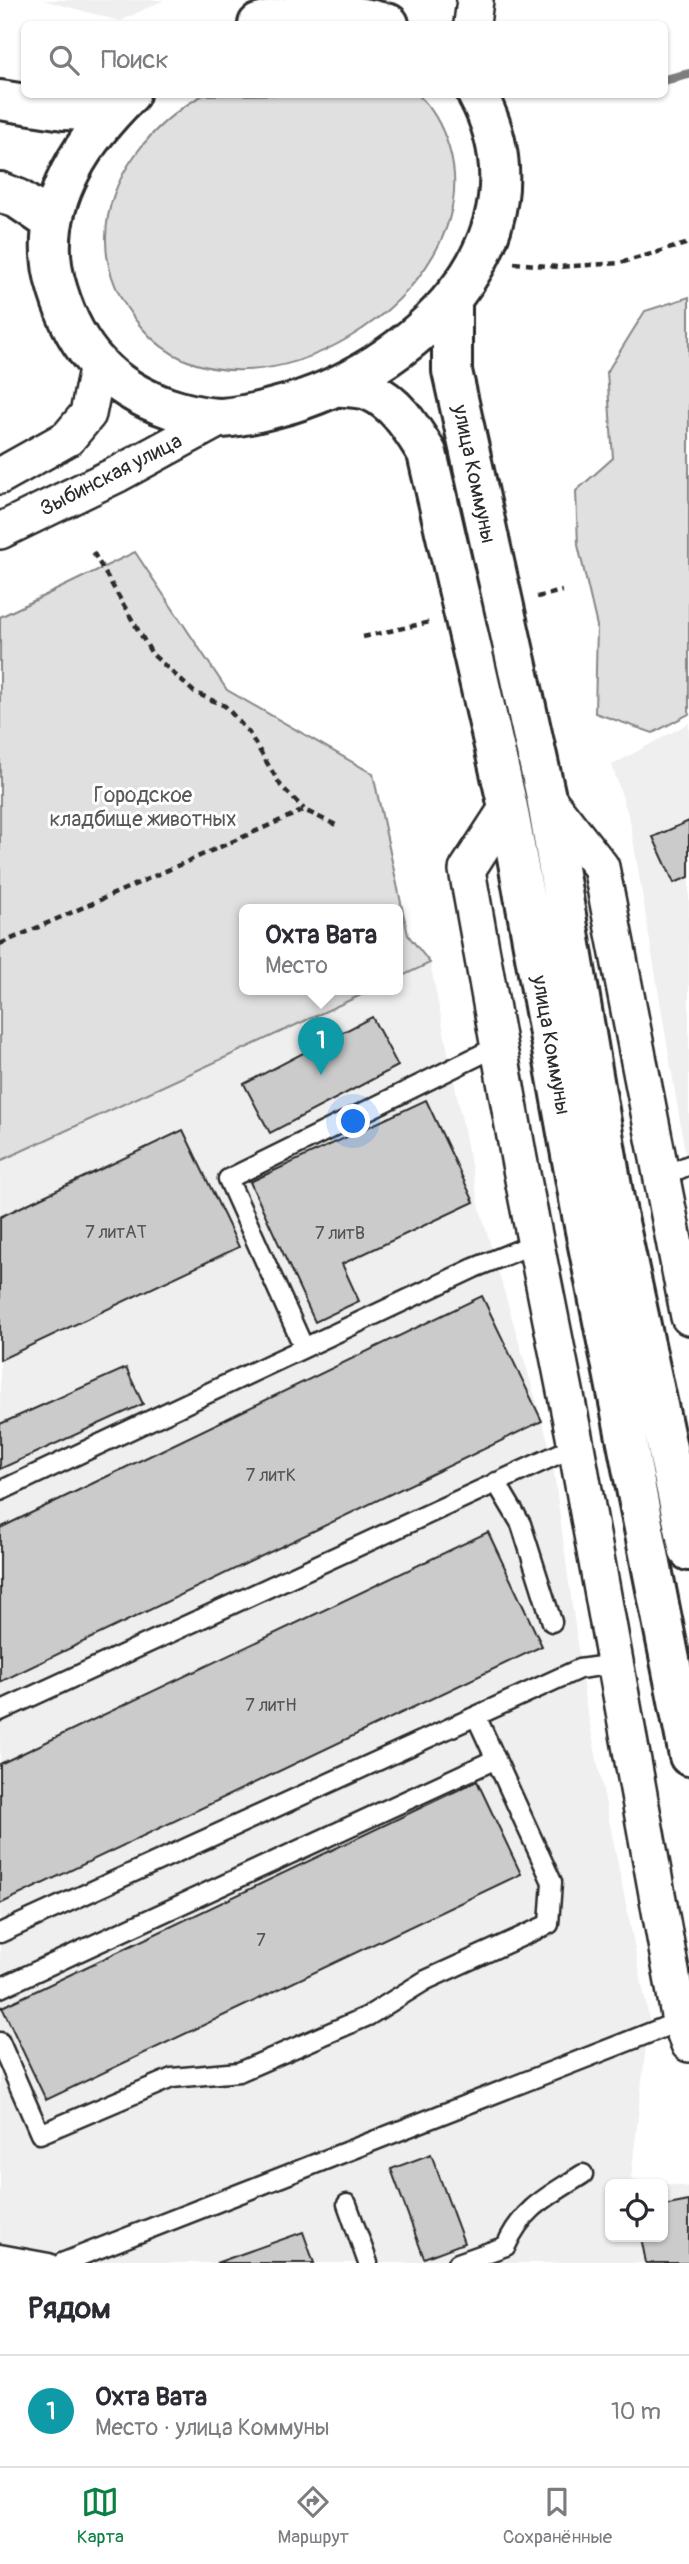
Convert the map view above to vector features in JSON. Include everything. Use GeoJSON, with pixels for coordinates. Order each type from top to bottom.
{"type":"FeatureCollection","features":[{"type":"Feature","properties":{"kind":"street"},"geometry":{"type":"LineString","coordinates":[[472,21],[475,0]]}},
{"type":"Feature","properties":{"kind":"street"},"geometry":{"type":"LineString","coordinates":[[267,21],[321,14],[382,14]]}},
{"type":"Feature","properties":{"kind":"street"},"geometry":{"type":"LineString","coordinates":[[121,104],[76,158],[62,187],[52,222],[51,265],[56,287],[67,319],[86,350],[110,378],[143,398],[183,413],[221,418],[294,403],[380,364],[433,322],[452,300],[478,259],[494,216],[500,183],[497,146],[487,113],[479,98]]}},
{"type":"Feature","properties":{"kind":"street"},"geometry":{"type":"LineString","coordinates":[[0,100],[64,110],[121,104]]}},
{"type":"Feature","properties":{"kind":"street"},"geometry":{"type":"LineString","coordinates":[[0,192],[18,199],[52,222]]}},
{"type":"Feature","properties":{"kind":"street","name":"улица Коммуны"},"geometry":{"type":"LineString","coordinates":[[452,300],[454,383],[546,797],[614,1199],[689,1551]]}},
{"type":"Feature","properties":{"kind":"street"},"geometry":{"type":"LineString","coordinates":[[0,476],[68,438],[88,415],[98,364]]}},
{"type":"Feature","properties":{"kind":"street","name":"улица Коммуны"},"geometry":{"type":"LineString","coordinates":[[336,386],[368,390],[390,404],[408,424],[427,453],[508,807],[584,1224],[689,1756]]}},
{"type":"Feature","properties":{"kind":"street","name":"Зыбинская улица"},"geometry":{"type":"LineString","coordinates":[[0,531],[118,474],[221,418]]}},
{"type":"Feature","properties":{"kind":"street"},"geometry":{"type":"LineString","coordinates":[[546,797],[601,867],[675,1171],[689,1317]]}},
{"type":"Feature","properties":{"kind":"street"},"geometry":{"type":"LineString","coordinates":[[508,807],[467,870],[685,2032]]}},
{"type":"Feature","properties":{"kind":"lane"},"geometry":{"type":"LineString","coordinates":[[304,1348],[228,1179],[498,1046]]}},
{"type":"Feature","properties":{"kind":"lane"},"geometry":{"type":"LineString","coordinates":[[0,1490],[474,1268],[536,1243]]}},
{"type":"Feature","properties":{"kind":"lane"},"geometry":{"type":"LineString","coordinates":[[0,1711],[576,1446]]}},
{"type":"Feature","properties":{"kind":"lane"},"geometry":{"type":"LineString","coordinates":[[496,1482],[521,1524],[552,1622]]}},
{"type":"Feature","properties":{"kind":"lane"},"geometry":{"type":"LineString","coordinates":[[0,1933],[579,1669],[615,1664]]}},
{"type":"Feature","properties":{"kind":"lane"},"geometry":{"type":"LineString","coordinates":[[0,2042],[40,2134],[172,2078],[239,2071],[368,2016],[426,1980],[549,1924],[552,1882],[476,1716]]}},
{"type":"Feature","properties":{"kind":"lane"},"geometry":{"type":"LineString","coordinates":[[0,1988],[496,1759]]}},
{"type":"Feature","properties":{"kind":"lane"},"geometry":{"type":"LineString","coordinates":[[62,2263],[685,2032]]}},
{"type":"Feature","properties":{"kind":"lane"},"geometry":{"type":"LineString","coordinates":[[458,2263],[506,2246],[514,2226],[531,2209],[583,2174]]}},
{"type":"Feature","properties":{"kind":"lane"},"geometry":{"type":"LineString","coordinates":[[347,2204],[368,2263]]}},
{"type":"Feature","properties":{"kind":"lane"},"geometry":{"type":"LineString","coordinates":[[0,2254],[49,2263]]}},
{"type":"Feature","properties":{"kind":"path"},"geometry":{"type":"LineString","coordinates":[[478,259],[558,267],[620,263],[689,243]]}},
{"type":"Feature","properties":{"kind":"path"},"geometry":{"type":"LineString","coordinates":[[93,552],[152,654],[194,692],[225,706],[250,733],[281,786],[304,810],[337,825]]}},
{"type":"Feature","properties":{"kind":"path"},"geometry":{"type":"LineString","coordinates":[[0,944],[304,810]]}},
{"type":"Feature","properties":{"kind":"shaded area"},"geometry":{"type":"Polygon","coordinates":[[[43,0],[164,0],[120,21],[43,0]]]}},
{"type":"Feature","properties":{"kind":"shaded area"},"geometry":{"type":"Polygon","coordinates":[[[689,723],[689,1176],[630,821],[612,765],[689,723]]]}},
{"type":"Feature","properties":{"kind":"shaded area"},"geometry":{"type":"Polygon","coordinates":[[[430,963],[480,1209],[551,1451],[585,1700],[649,2019],[631,2179],[605,2179],[605,2242],[668,2242],[668,2184],[689,2187],[689,2263],[0,2263],[0,1161],[361,995],[403,995],[403,976],[430,963]]]}},
{"type":"Feature","properties":{"kind":"green space"},"geometry":{"type":"Polygon","coordinates":[[[198,98],[421,98],[437,119],[449,148],[453,202],[434,254],[398,300],[350,337],[295,361],[239,370],[186,360],[142,328],[127,308],[115,286],[106,250],[108,215],[114,193],[124,173],[150,136],[198,98]]]}},
{"type":"Feature","properties":{"kind":"green space"},"geometry":{"type":"Polygon","coordinates":[[[689,297],[689,714],[653,733],[595,713],[597,626],[578,545],[576,491],[613,458],[607,372],[645,311],[689,297]]]}},
{"type":"Feature","properties":{"kind":"green space","name":"Городское кладбище животных"},"geometry":{"type":"Polygon","coordinates":[[[135,552],[227,690],[373,774],[401,904],[239,904],[239,995],[361,995],[0,1161],[0,617],[135,552]]]}},
{"type":"Feature","properties":{"kind":"green space","name":"Городское кладбище животных"},"geometry":{"type":"Polygon","coordinates":[[[403,912],[408,935],[430,963],[403,976],[403,912]]]}},
{"type":"Feature","properties":{"kind":"building"},"geometry":{"type":"Polygon","coordinates":[[[689,821],[689,877],[674,883],[653,837],[689,821]]]}},
{"type":"Feature","properties":{"kind":"building"},"geometry":{"type":"Polygon","coordinates":[[[372,1017],[398,1066],[270,1133],[244,1084],[372,1017]]]}},
{"type":"Feature","properties":{"kind":"building"},"geometry":{"type":"Polygon","coordinates":[[[426,1100],[474,1202],[342,1264],[359,1301],[315,1322],[250,1182],[426,1100]]]}},
{"type":"Feature","properties":{"kind":"building"},"geometry":{"type":"Polygon","coordinates":[[[183,1130],[239,1247],[0,1360],[0,1217],[183,1130]]]}},
{"type":"Feature","properties":{"kind":"building"},"geometry":{"type":"Polygon","coordinates":[[[482,1296],[542,1421],[0,1682],[0,1528],[482,1296]]]}},
{"type":"Feature","properties":{"kind":"building"},"geometry":{"type":"Polygon","coordinates":[[[126,1368],[143,1404],[0,1469],[0,1424],[126,1368]]]}},
{"type":"Feature","properties":{"kind":"building"},"geometry":{"type":"Polygon","coordinates":[[[488,1532],[542,1646],[0,1904],[0,1764],[488,1532]]]}},
{"type":"Feature","properties":{"kind":"building"},"geometry":{"type":"Polygon","coordinates":[[[477,1781],[521,1874],[46,2100],[2,2007],[477,1781]]]}},
{"type":"Feature","properties":{"kind":"building"},"geometry":{"type":"Polygon","coordinates":[[[431,2154],[464,2243],[424,2258],[391,2169],[431,2154]]]}},
{"type":"Feature","properties":{"kind":"building"},"geometry":{"type":"Polygon","coordinates":[[[689,2201],[689,2263],[646,2263],[642,2242],[668,2242],[668,2205],[689,2201]]]}},
{"type":"Feature","properties":{"kind":"building"},"geometry":{"type":"Polygon","coordinates":[[[303,2232],[314,2263],[216,2263],[303,2232]]]}},
{"type":"Feature","properties":{"kind":"waterway"},"geometry":{"type":"LineString","coordinates":[[668,79],[689,74]]}},
{"type":"Feature","properties":{"kind":"place","name":"Охта Вата"},"geometry":{"type":"Point","coordinates":[321,1075]}}]}
